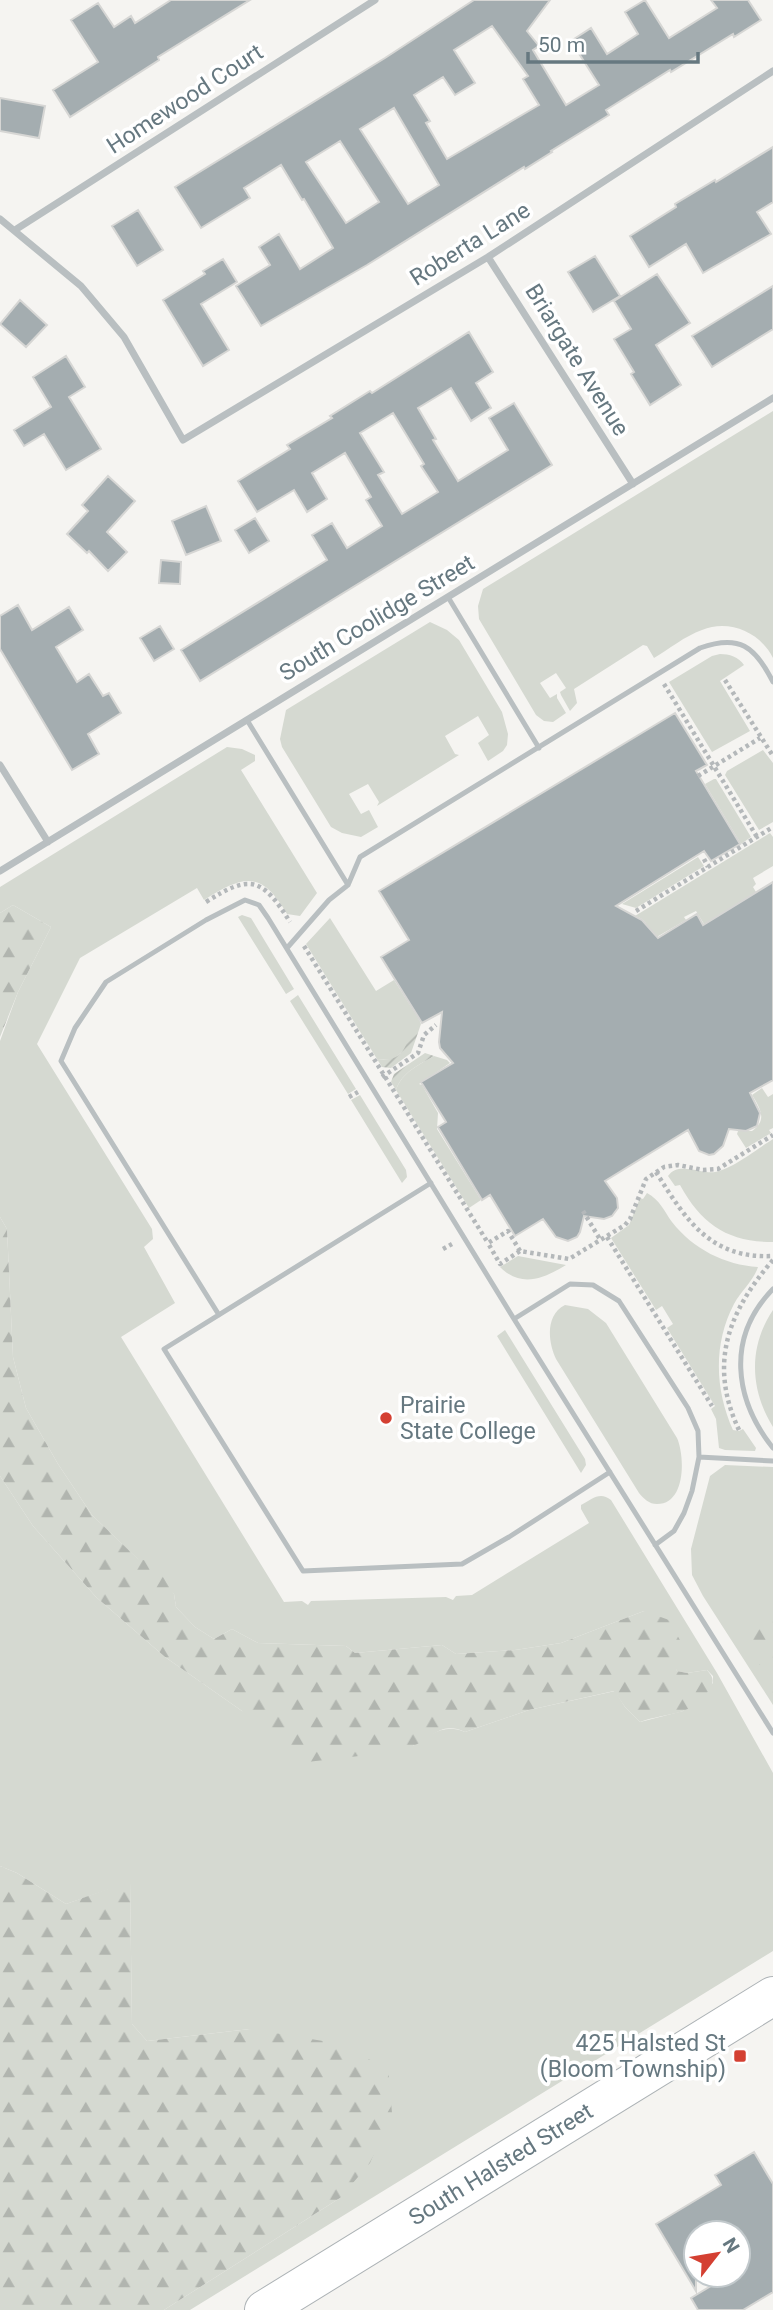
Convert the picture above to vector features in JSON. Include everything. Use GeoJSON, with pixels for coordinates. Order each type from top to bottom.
{"type":"FeatureCollection","features":[{"type":"Feature","properties":{"kind":"main road","name":"South Halsted Street"},"geometry":{"type":"LineString","coordinates":[[264,2310],[773,1996]]}},
{"type":"Feature","properties":{"kind":"street","name":"Homewood Court"},"geometry":{"type":"LineString","coordinates":[[15,230],[375,0]]}},
{"type":"Feature","properties":{"kind":"street","name":"Roberta Lane"},"geometry":{"type":"LineString","coordinates":[[15,230],[80,286],[124,337],[183,440],[488,257],[773,71]]}},
{"type":"Feature","properties":{"kind":"street"},"geometry":{"type":"LineString","coordinates":[[0,219],[15,230]]}},
{"type":"Feature","properties":{"kind":"street","name":"Briargate Avenue"},"geometry":{"type":"LineString","coordinates":[[488,257],[633,484]]}},
{"type":"Feature","properties":{"kind":"street","name":"South Coolidge Street"},"geometry":{"type":"LineString","coordinates":[[0,871],[773,398]]}},
{"type":"Feature","properties":{"kind":"street"},"geometry":{"type":"LineString","coordinates":[[0,765],[48,842]]}},
{"type":"Feature","properties":{"kind":"lane"},"geometry":{"type":"LineString","coordinates":[[448,597],[539,748]]}},
{"type":"Feature","properties":{"kind":"lane"},"geometry":{"type":"LineString","coordinates":[[287,948],[330,900],[348,885],[360,857],[700,648],[720,641],[739,642],[755,654],[773,682]]}},
{"type":"Feature","properties":{"kind":"lane"},"geometry":{"type":"LineString","coordinates":[[247,720],[348,885]]}},
{"type":"Feature","properties":{"kind":"lane"},"geometry":{"type":"LineString","coordinates":[[219,1315],[61,1061],[75,1028],[106,982],[230,906],[245,900],[259,905],[287,948],[514,1319],[773,1733]]}},
{"type":"Feature","properties":{"kind":"lane"},"geometry":{"type":"LineString","coordinates":[[431,1183],[164,1349],[303,1571],[462,1564],[610,1472]]}},
{"type":"Feature","properties":{"kind":"lane"},"geometry":{"type":"LineString","coordinates":[[514,1319],[570,1284],[593,1285],[619,1301],[688,1408],[698,1431],[699,1457],[692,1490],[674,1531],[655,1545]]}},
{"type":"Feature","properties":{"kind":"lane"},"geometry":{"type":"LineString","coordinates":[[773,1289],[752,1320],[740,1361],[741,1383],[748,1407],[773,1448]]}},
{"type":"Feature","properties":{"kind":"lane"},"geometry":{"type":"LineString","coordinates":[[699,1457],[773,1461]]}},
{"type":"Feature","properties":{"kind":"path"},"geometry":{"type":"LineString","coordinates":[[658,674],[757,837]]}},
{"type":"Feature","properties":{"kind":"path"},"geometry":{"type":"LineString","coordinates":[[725,680],[773,756]]}},
{"type":"Feature","properties":{"kind":"path"},"geometry":{"type":"LineString","coordinates":[[698,776],[760,738]]}},
{"type":"Feature","properties":{"kind":"path"},"geometry":{"type":"LineString","coordinates":[[636,911],[772,829]]}},
{"type":"Feature","properties":{"kind":"path"},"geometry":{"type":"LineString","coordinates":[[704,859],[708,867]]}},
{"type":"Feature","properties":{"kind":"path"},"geometry":{"type":"LineString","coordinates":[[304,946],[500,1264],[520,1251],[569,1259],[618,1231],[630,1219],[646,1179],[656,1172],[669,1165],[703,1170],[718,1169],[773,1135]]}},
{"type":"Feature","properties":{"kind":"path"},"geometry":{"type":"LineString","coordinates":[[384,1076],[418,1053],[424,1035],[436,1024]]}},
{"type":"Feature","properties":{"kind":"path"},"geometry":{"type":"LineString","coordinates":[[349,1097],[358,1092]]}},
{"type":"Feature","properties":{"kind":"path"},"geometry":{"type":"LineString","coordinates":[[656,1172],[682,1214],[708,1240],[740,1253],[758,1257],[773,1256]]}},
{"type":"Feature","properties":{"kind":"path"},"geometry":{"type":"LineString","coordinates":[[583,1211],[601,1241]]}},
{"type":"Feature","properties":{"kind":"path"},"geometry":{"type":"LineString","coordinates":[[488,1243],[508,1231],[520,1251]]}},
{"type":"Feature","properties":{"kind":"path"},"geometry":{"type":"LineString","coordinates":[[607,1237],[712,1406]]}},
{"type":"Feature","properties":{"kind":"path"},"geometry":{"type":"LineString","coordinates":[[443,1249],[453,1243]]}},
{"type":"Feature","properties":{"kind":"green space"},"geometry":{"type":"Polygon","coordinates":[[[773,411],[773,658],[760,641],[743,630],[712,627],[689,636],[654,658],[647,646],[643,645],[574,689],[577,703],[570,711],[560,692],[566,688],[556,673],[540,683],[550,698],[557,694],[566,713],[553,722],[544,721],[536,715],[479,619],[478,606],[483,589],[773,411]]]}},
{"type":"Feature","properties":{"kind":"green space"},"geometry":{"type":"Polygon","coordinates":[[[430,622],[447,630],[459,640],[502,712],[508,734],[507,745],[488,761],[478,743],[489,735],[478,716],[445,736],[455,754],[459,755],[377,806],[379,802],[368,784],[349,794],[361,814],[369,810],[378,827],[361,837],[342,833],[331,827],[282,747],[280,739],[286,710],[430,622]]]}},
{"type":"Feature","properties":{"kind":"green space"},"geometry":{"type":"Polygon","coordinates":[[[720,654],[734,656],[744,665],[720,681],[750,731],[712,752],[669,682],[720,654]]]}},
{"type":"Feature","properties":{"kind":"green space"},"geometry":{"type":"Polygon","coordinates":[[[227,747],[242,749],[255,755],[255,761],[241,770],[317,893],[300,916],[287,914],[269,890],[251,881],[230,885],[204,900],[197,888],[80,958],[37,1044],[152,1229],[153,1239],[144,1247],[175,1303],[121,1337],[284,1602],[302,1601],[308,1605],[311,1601],[446,1597],[453,1600],[456,1596],[472,1595],[589,1523],[581,1505],[600,1496],[611,1500],[717,1673],[773,1773],[773,1951],[190,2310],[164,2310],[340,2198],[250,2029],[147,2041],[132,2024],[130,1882],[66,1904],[17,1873],[0,1866],[0,1476],[33,1526],[96,1597],[165,1657],[242,1711],[413,1746],[431,1734],[444,1730],[465,1732],[529,1710],[615,1691],[625,1707],[640,1722],[683,1711],[713,1683],[713,1676],[707,1670],[687,1673],[677,1671],[644,1611],[561,1643],[515,1650],[456,1654],[442,1645],[355,1653],[346,1646],[258,1643],[232,1629],[214,1639],[195,1627],[176,1607],[174,1594],[92,1515],[58,1464],[26,1408],[13,1357],[7,1229],[0,1217],[0,1041],[18,992],[51,927],[13,905],[0,913],[0,887],[227,747]]]}},
{"type":"Feature","properties":{"kind":"green space"},"geometry":{"type":"Polygon","coordinates":[[[763,750],[773,763],[773,822],[759,830],[725,775],[727,771],[763,750]]]}},
{"type":"Feature","properties":{"kind":"green space"},"geometry":{"type":"Polygon","coordinates":[[[714,779],[751,837],[741,844],[705,784],[714,779]]]}},
{"type":"Feature","properties":{"kind":"green space"},"geometry":{"type":"Polygon","coordinates":[[[770,833],[773,837],[773,866],[753,878],[756,892],[704,924],[696,911],[684,917],[686,920],[648,942],[647,926],[635,916],[770,833]]]}},
{"type":"Feature","properties":{"kind":"green space"},"geometry":{"type":"Polygon","coordinates":[[[698,857],[704,866],[636,908],[622,904],[698,857]]]}},
{"type":"Feature","properties":{"kind":"green space"},"geometry":{"type":"Polygon","coordinates":[[[13,905],[51,927],[18,992],[0,1037],[0,913],[13,905]]]}},
{"type":"Feature","properties":{"kind":"green space"},"geometry":{"type":"Polygon","coordinates":[[[242,915],[251,918],[294,989],[286,994],[238,917],[242,915]]]}},
{"type":"Feature","properties":{"kind":"green space"},"geometry":{"type":"Polygon","coordinates":[[[330,918],[376,991],[394,980],[419,1019],[405,1049],[393,1060],[377,1059],[306,944],[330,918]]]}},
{"type":"Feature","properties":{"kind":"green space"},"geometry":{"type":"Polygon","coordinates":[[[298,995],[356,1089],[348,1094],[290,1001],[298,995]]]}},
{"type":"Feature","properties":{"kind":"green space"},"geometry":{"type":"Polygon","coordinates":[[[419,1019],[421,1024],[411,1053],[391,1068],[382,1067],[377,1059],[396,1057],[401,1053],[419,1019]]]}},
{"type":"Feature","properties":{"kind":"green space"},"geometry":{"type":"Polygon","coordinates":[[[425,1053],[434,1056],[407,1074],[396,1090],[391,1082],[394,1074],[425,1053]]]}},
{"type":"Feature","properties":{"kind":"green space"},"geometry":{"type":"Polygon","coordinates":[[[434,1056],[450,1063],[419,1084],[438,1113],[437,1129],[481,1200],[469,1208],[396,1090],[407,1074],[434,1056]]]}},
{"type":"Feature","properties":{"kind":"green space"},"geometry":{"type":"Polygon","coordinates":[[[762,1088],[768,1097],[773,1094],[773,1128],[769,1130],[771,1133],[746,1148],[737,1134],[738,1131],[752,1131],[760,1123],[760,1109],[752,1095],[762,1088]]]}},
{"type":"Feature","properties":{"kind":"green space"},"geometry":{"type":"Polygon","coordinates":[[[360,1095],[406,1170],[407,1177],[402,1183],[351,1100],[360,1095]]]}},
{"type":"Feature","properties":{"kind":"green space"},"geometry":{"type":"Polygon","coordinates":[[[773,1139],[773,1242],[743,1239],[718,1228],[697,1211],[680,1185],[675,1186],[668,1176],[677,1169],[709,1172],[722,1170],[773,1139]]]}},
{"type":"Feature","properties":{"kind":"green space"},"geometry":{"type":"Polygon","coordinates":[[[647,1193],[659,1202],[680,1232],[700,1248],[734,1263],[758,1267],[727,1319],[722,1335],[719,1367],[723,1399],[733,1430],[743,1429],[756,1448],[755,1451],[719,1448],[716,1419],[711,1409],[715,1406],[667,1328],[673,1324],[662,1306],[656,1310],[611,1238],[629,1225],[640,1198],[643,1199],[647,1193]]]}},
{"type":"Feature","properties":{"kind":"green space"},"geometry":{"type":"Polygon","coordinates":[[[0,1217],[7,1229],[13,1357],[26,1408],[58,1464],[92,1515],[138,1559],[154,1562],[174,1594],[176,1607],[195,1627],[214,1639],[232,1629],[258,1643],[346,1646],[355,1653],[442,1645],[456,1654],[515,1650],[561,1643],[644,1611],[669,1620],[687,1653],[676,1668],[677,1671],[687,1673],[707,1670],[712,1679],[709,1690],[702,1699],[687,1709],[640,1722],[614,1691],[529,1710],[465,1732],[448,1728],[410,1747],[300,1763],[242,1711],[165,1657],[96,1597],[33,1526],[0,1476],[0,1217]]]}},
{"type":"Feature","properties":{"kind":"green space"},"geometry":{"type":"Polygon","coordinates":[[[518,1256],[566,1265],[541,1277],[516,1278],[500,1267],[518,1256]]]}},
{"type":"Feature","properties":{"kind":"green space"},"geometry":{"type":"Polygon","coordinates":[[[565,1305],[588,1309],[606,1323],[677,1438],[681,1456],[681,1478],[678,1488],[667,1502],[652,1503],[639,1493],[556,1359],[551,1345],[551,1322],[554,1315],[565,1305]]]}},
{"type":"Feature","properties":{"kind":"green space"},"geometry":{"type":"Polygon","coordinates":[[[773,1310],[773,1427],[760,1398],[755,1368],[759,1339],[773,1310]]]}},
{"type":"Feature","properties":{"kind":"green space"},"geometry":{"type":"Polygon","coordinates":[[[505,1330],[585,1459],[586,1465],[581,1473],[497,1336],[505,1330]]]}},
{"type":"Feature","properties":{"kind":"green space"},"geometry":{"type":"Polygon","coordinates":[[[725,1465],[773,1467],[773,1705],[692,1575],[691,1549],[710,1476],[725,1465]]]}},
{"type":"Feature","properties":{"kind":"green space"},"geometry":{"type":"Polygon","coordinates":[[[758,1616],[773,1616],[773,1698],[767,1689],[770,1673],[765,1666],[750,1662],[745,1649],[747,1632],[758,1616]]]}},
{"type":"Feature","properties":{"kind":"green space"},"geometry":{"type":"Polygon","coordinates":[[[0,1866],[17,1873],[66,1904],[130,1881],[132,2024],[147,2041],[250,2029],[323,2041],[388,2067],[392,2113],[370,2163],[340,2198],[164,2310],[0,2310],[0,1866]]]}},
{"type":"Feature","properties":{"kind":"building"},"geometry":{"type":"Polygon","coordinates":[[[171,0],[250,0],[158,57],[159,60],[70,117],[53,90],[98,62],[71,20],[98,3],[114,27],[131,16],[135,23],[171,0]]]}},
{"type":"Feature","properties":{"kind":"building"},"geometry":{"type":"Polygon","coordinates":[[[474,0],[550,0],[527,31],[539,46],[533,50],[566,105],[599,85],[571,41],[591,28],[607,54],[638,34],[625,12],[645,0],[669,38],[717,8],[711,0],[748,0],[761,20],[671,72],[670,70],[606,110],[609,115],[525,169],[524,167],[367,265],[261,326],[236,286],[270,265],[259,247],[279,234],[300,269],[333,248],[304,199],[302,200],[281,165],[244,188],[250,198],[201,228],[175,187],[474,0]],[[492,26],[454,50],[475,83],[455,95],[443,77],[414,95],[430,121],[426,123],[447,159],[539,105],[523,79],[528,76],[492,26]],[[394,108],[360,129],[408,204],[439,185],[394,108]],[[340,141],[306,162],[346,223],[379,202],[340,141]]]}},
{"type":"Feature","properties":{"kind":"building"},"geometry":{"type":"Polygon","coordinates":[[[0,98],[45,106],[39,138],[0,131],[0,98]]]}},
{"type":"Feature","properties":{"kind":"building"},"geometry":{"type":"Polygon","coordinates":[[[773,147],[773,202],[757,212],[771,234],[703,273],[686,244],[649,267],[630,236],[676,207],[675,204],[773,147]]]}},
{"type":"Feature","properties":{"kind":"building"},"geometry":{"type":"Polygon","coordinates":[[[138,210],[163,250],[137,266],[112,226],[138,210]]]}},
{"type":"Feature","properties":{"kind":"building"},"geometry":{"type":"Polygon","coordinates":[[[595,256],[620,296],[593,312],[568,272],[595,256]]]}},
{"type":"Feature","properties":{"kind":"building"},"geometry":{"type":"Polygon","coordinates":[[[223,259],[237,282],[201,304],[229,350],[203,366],[163,300],[205,274],[203,271],[223,259]]]}},
{"type":"Feature","properties":{"kind":"building"},"geometry":{"type":"Polygon","coordinates":[[[657,274],[690,323],[656,345],[681,385],[650,405],[614,339],[631,329],[614,301],[657,274]]]}},
{"type":"Feature","properties":{"kind":"building"},"geometry":{"type":"Polygon","coordinates":[[[773,286],[773,329],[712,367],[692,336],[773,286]]]}},
{"type":"Feature","properties":{"kind":"building"},"geometry":{"type":"Polygon","coordinates":[[[20,300],[47,325],[26,347],[0,324],[20,300]]]}},
{"type":"Feature","properties":{"kind":"building"},"geometry":{"type":"Polygon","coordinates":[[[469,332],[493,372],[476,383],[491,408],[471,421],[451,388],[418,408],[436,439],[433,440],[458,481],[508,450],[489,418],[514,403],[552,465],[200,681],[181,650],[327,560],[312,535],[332,523],[347,548],[382,526],[366,500],[371,497],[345,453],[312,473],[327,499],[307,512],[294,490],[257,512],[238,481],[290,449],[287,445],[332,418],[330,416],[370,391],[372,393],[469,332]],[[393,413],[360,433],[384,472],[378,475],[402,514],[438,492],[421,466],[424,464],[393,413]]]}},
{"type":"Feature","properties":{"kind":"building"},"geometry":{"type":"Polygon","coordinates":[[[66,356],[85,387],[69,397],[101,449],[66,470],[44,434],[24,446],[14,430],[51,407],[33,377],[66,356]]]}},
{"type":"Feature","properties":{"kind":"building"},"geometry":{"type":"Polygon","coordinates":[[[108,476],[135,501],[107,532],[127,552],[108,571],[89,551],[87,553],[67,534],[88,511],[82,505],[108,476]]]}},
{"type":"Feature","properties":{"kind":"building"},"geometry":{"type":"Polygon","coordinates":[[[206,506],[221,541],[186,555],[172,521],[206,506]]]}},
{"type":"Feature","properties":{"kind":"building"},"geometry":{"type":"Polygon","coordinates":[[[255,518],[269,541],[249,553],[235,530],[255,518]]]}},
{"type":"Feature","properties":{"kind":"building"},"geometry":{"type":"Polygon","coordinates":[[[161,560],[181,562],[180,584],[159,583],[161,560]]]}},
{"type":"Feature","properties":{"kind":"building"},"geometry":{"type":"Polygon","coordinates":[[[18,605],[32,630],[69,607],[83,630],[56,647],[77,682],[89,674],[103,696],[109,693],[121,713],[88,734],[99,754],[72,770],[0,649],[0,616],[18,605]]]}},
{"type":"Feature","properties":{"kind":"building"},"geometry":{"type":"Polygon","coordinates":[[[160,626],[174,649],[154,661],[140,638],[160,626]]]}},
{"type":"Feature","properties":{"kind":"building"},"geometry":{"type":"Polygon","coordinates":[[[675,713],[707,765],[696,771],[740,844],[711,861],[704,851],[616,906],[642,920],[658,938],[697,914],[703,925],[773,882],[773,1080],[750,1093],[760,1113],[757,1126],[746,1131],[729,1129],[723,1146],[714,1154],[699,1151],[688,1130],[605,1181],[617,1198],[618,1208],[612,1216],[604,1219],[584,1216],[577,1237],[568,1241],[556,1237],[543,1219],[515,1236],[490,1195],[482,1200],[438,1127],[446,1122],[421,1082],[453,1063],[440,1048],[442,1012],[422,1023],[381,957],[409,940],[379,891],[675,713]]]}},
{"type":"Feature","properties":{"kind":"building"},"geometry":{"type":"Polygon","coordinates":[[[754,2152],[773,2184],[773,2292],[743,2310],[698,2310],[691,2298],[706,2289],[752,2289],[752,2219],[682,2219],[682,2268],[656,2224],[721,2185],[715,2175],[754,2152]]]}},
{"type":"Feature","properties":{"kind":"place","name":"Prairie State College"},"geometry":{"type":"Point","coordinates":[386,1418]}},
{"type":"Feature","properties":{"kind":"place","name":"425 Halsted St (Bloom Township)"},"geometry":{"type":"Point","coordinates":[740,2056]}}]}
